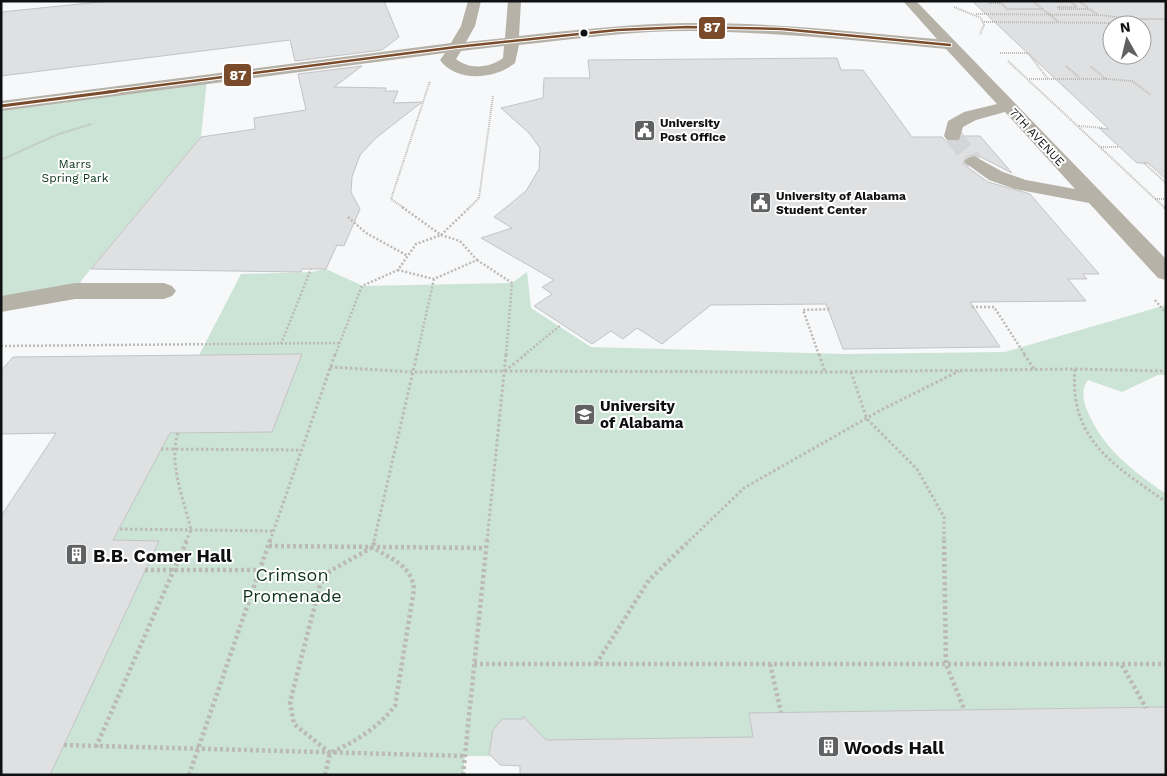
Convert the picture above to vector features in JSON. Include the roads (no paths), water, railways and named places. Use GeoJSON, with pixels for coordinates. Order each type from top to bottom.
{"type":"FeatureCollection","features":[{"type":"Feature","properties":{"kind":"street"},"geometry":{"type":"LineString","coordinates":[[475,1],[468,24],[448,60],[451,64],[466,70],[500,68],[510,60],[515,1]]}},
{"type":"Feature","properties":{"kind":"street","name":"7TH AVENUE"},"geometry":{"type":"LineString","coordinates":[[909,1],[1166,273]]}},
{"type":"Feature","properties":{"kind":"street"},"geometry":{"type":"LineString","coordinates":[[1,106],[456,47],[617,30],[687,27],[782,29],[950,45]]}},
{"type":"Feature","properties":{"kind":"street"},"geometry":{"type":"LineString","coordinates":[[954,136],[954,125],[970,116],[1008,106]]}},
{"type":"Feature","properties":{"kind":"street"},"geometry":{"type":"LineString","coordinates":[[974,162],[996,176],[1022,185],[1094,198]]}},
{"type":"Feature","properties":{"kind":"street"},"geometry":{"type":"LineString","coordinates":[[1,304],[75,291],[164,291]]}},
{"type":"Feature","properties":{"kind":"tunnel"},"geometry":{"type":"LineString","coordinates":[[953,136],[974,162]]}},
{"type":"Feature","properties":{"kind":"place","name":"University Post Office"},"geometry":{"type":"Point","coordinates":[644,130]}},
{"type":"Feature","properties":{"kind":"place","name":"University of Alabama Student Center"},"geometry":{"type":"Point","coordinates":[760,203]}},
{"type":"Feature","properties":{"kind":"place","name":"University of Alabama"},"geometry":{"type":"Point","coordinates":[584,415]}},
{"type":"Feature","properties":{"kind":"place","name":"B.B. Comer Hall"},"geometry":{"type":"Point","coordinates":[77,555]}},
{"type":"Feature","properties":{"kind":"place","name":"Woods Hall"},"geometry":{"type":"Point","coordinates":[828,747]}},
{"type":"Feature","properties":{"kind":"park label","name":"Marrs Spring Park"},"geometry":{"type":"Point","coordinates":[75,171]}},
{"type":"Feature","properties":{"kind":"park label","name":"Crimson Promenade"},"geometry":{"type":"Point","coordinates":[292,584]}}]}
